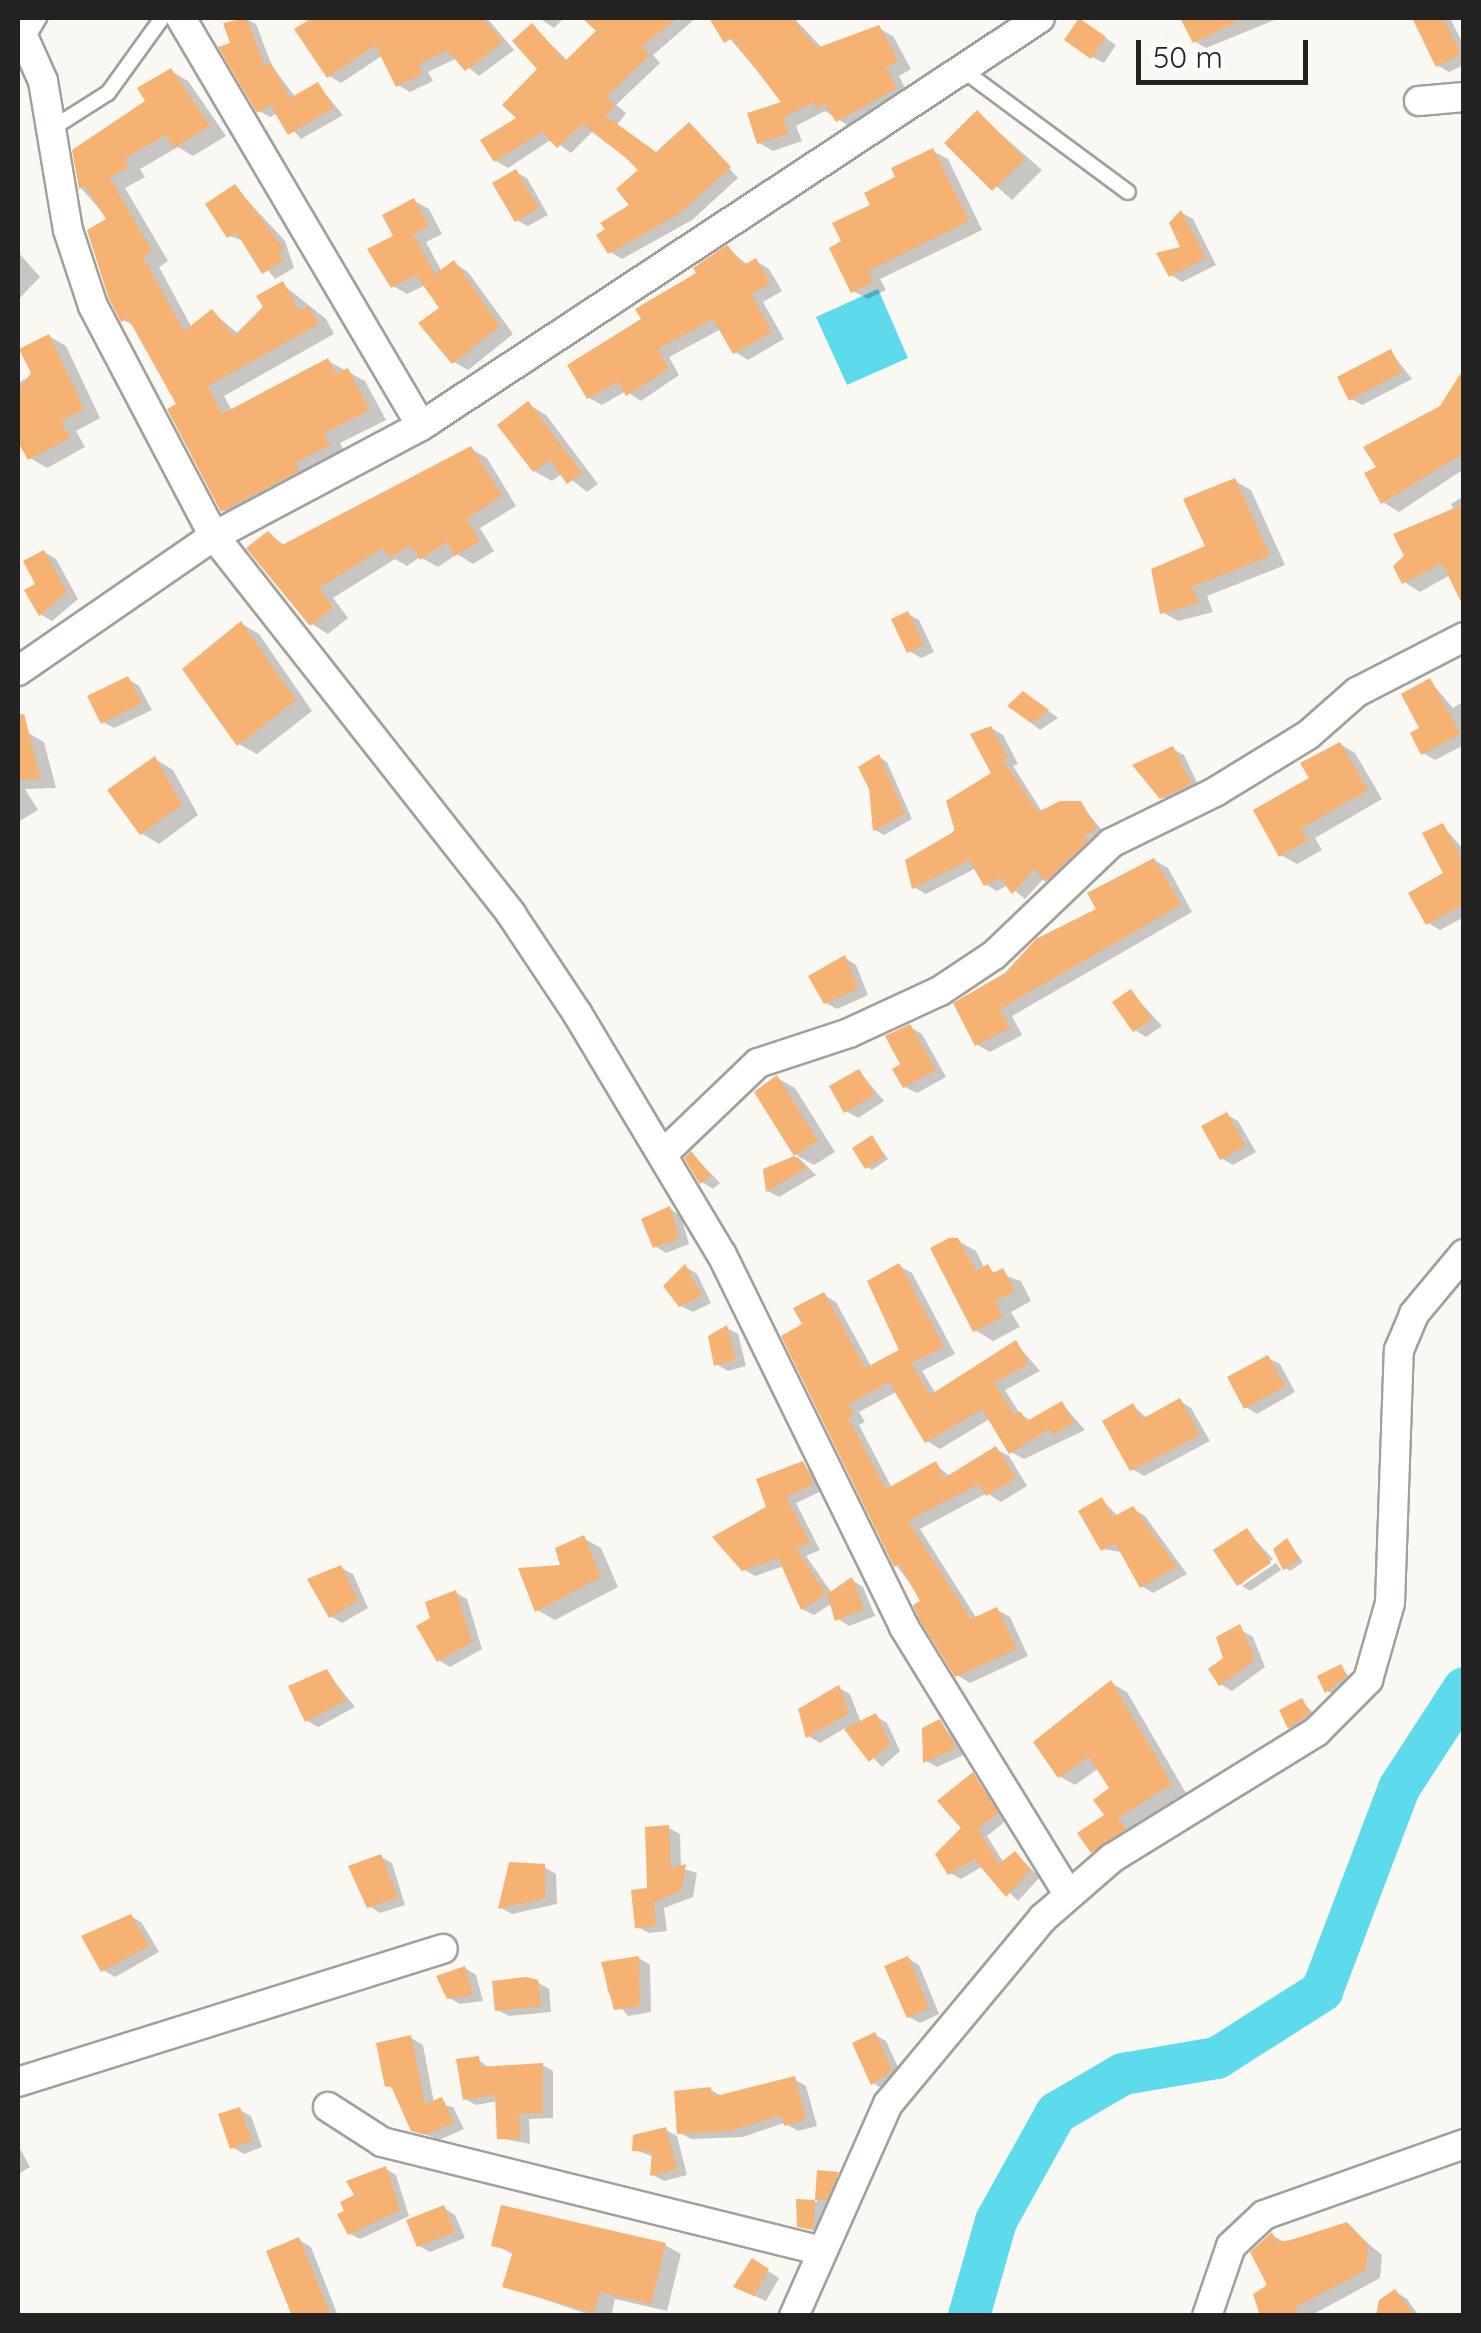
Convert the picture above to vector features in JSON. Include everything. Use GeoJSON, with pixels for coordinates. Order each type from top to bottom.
{"type":"FeatureCollection","features":[{"type":"Feature","properties":{"kind":"street"},"geometry":{"type":"LineString","coordinates":[[181,18],[421,426]]}},
{"type":"Feature","properties":{"kind":"street"},"geometry":{"type":"LineString","coordinates":[[18,670],[214,536],[421,426],[958,66],[1040,18]]}},
{"type":"Feature","properties":{"kind":"street"},"geometry":{"type":"LineString","coordinates":[[28,27],[68,230],[92,306],[214,536],[511,914],[664,1153],[722,1255],[904,1627],[1067,1892]]}},
{"type":"Feature","properties":{"kind":"street"},"geometry":{"type":"LineString","coordinates":[[1419,101],[1464,97]]}},
{"type":"Feature","properties":{"kind":"street"},"geometry":{"type":"LineString","coordinates":[[664,1153],[758,1063],[849,1032],[940,991],[994,954],[1111,843],[1215,792],[1308,735],[1356,692],[1464,637]]}},
{"type":"Feature","properties":{"kind":"street"},"geometry":{"type":"LineString","coordinates":[[794,2316],[819,2250],[888,2104],[1067,1892],[1316,1732],[1368,1680],[1390,1602],[1399,1350],[1414,1314],[1464,1254]]}},
{"type":"Feature","properties":{"kind":"street"},"geometry":{"type":"LineString","coordinates":[[18,2082],[443,1949]]}},
{"type":"Feature","properties":{"kind":"street"},"geometry":{"type":"LineString","coordinates":[[328,2107],[382,2142],[819,2250]]}},
{"type":"Feature","properties":{"kind":"street"},"geometry":{"type":"LineString","coordinates":[[1207,2316],[1230,2246],[1264,2215],[1464,2144]]}},
{"type":"Feature","properties":{"kind":"lane"},"geometry":{"type":"LineString","coordinates":[[51,129],[108,92],[162,18]]}},
{"type":"Feature","properties":{"kind":"lane"},"geometry":{"type":"LineString","coordinates":[[958,66],[1128,192]]}},
{"type":"Feature","properties":{"kind":"water"},"geometry":{"type":"Polygon","coordinates":[[[878,289],[908,358],[847,385],[816,317],[878,289]]]}},
{"type":"Feature","properties":{"kind":"building"},"geometry":{"type":"Polygon","coordinates":[[[246,18],[265,66],[271,63],[290,98],[318,82],[334,108],[288,135],[270,105],[257,113],[218,47],[230,43],[223,23],[246,18]]]}},
{"type":"Feature","properties":{"kind":"building"},"geometry":{"type":"Polygon","coordinates":[[[312,18],[483,18],[503,42],[465,71],[447,50],[418,65],[422,74],[396,87],[375,45],[327,78],[294,29],[312,18]]]}},
{"type":"Feature","properties":{"kind":"building"},"geometry":{"type":"Polygon","coordinates":[[[582,18],[677,18],[642,47],[650,55],[606,97],[615,104],[606,116],[656,152],[689,122],[731,167],[679,214],[608,254],[596,235],[605,229],[600,223],[629,205],[616,189],[638,170],[626,158],[582,124],[557,148],[542,132],[494,162],[480,140],[516,118],[502,105],[537,69],[512,41],[532,23],[565,61],[596,31],[582,18]]]}},
{"type":"Feature","properties":{"kind":"building"},"geometry":{"type":"Polygon","coordinates":[[[709,18],[793,18],[817,48],[879,25],[898,61],[886,68],[897,88],[836,122],[825,104],[817,109],[813,102],[783,118],[789,134],[757,144],[747,113],[781,102],[732,38],[724,43],[709,18]]]}},
{"type":"Feature","properties":{"kind":"building"},"geometry":{"type":"Polygon","coordinates":[[[1079,18],[1106,37],[1091,59],[1064,40],[1079,18]]]}},
{"type":"Feature","properties":{"kind":"building"},"geometry":{"type":"Polygon","coordinates":[[[1180,18],[1245,18],[1193,43],[1180,18]]]}},
{"type":"Feature","properties":{"kind":"building"},"geometry":{"type":"Polygon","coordinates":[[[1412,18],[1443,18],[1461,54],[1436,67],[1412,18]]]}},
{"type":"Feature","properties":{"kind":"building"},"geometry":{"type":"Polygon","coordinates":[[[171,68],[210,126],[174,148],[166,135],[124,159],[129,167],[110,178],[152,251],[143,257],[184,331],[212,309],[234,336],[263,307],[256,296],[283,281],[299,311],[308,306],[319,324],[208,386],[222,414],[328,358],[336,374],[348,368],[370,410],[324,433],[330,445],[295,463],[299,471],[221,512],[167,409],[176,404],[128,318],[121,322],[109,299],[87,230],[106,219],[85,186],[79,189],[72,150],[145,101],[137,88],[171,68]]]}},
{"type":"Feature","properties":{"kind":"building"},"geometry":{"type":"Polygon","coordinates":[[[977,110],[1025,159],[992,191],[944,143],[977,110]]]}},
{"type":"Feature","properties":{"kind":"building"},"geometry":{"type":"Polygon","coordinates":[[[933,148],[969,221],[868,271],[873,282],[851,293],[829,248],[841,241],[832,223],[870,205],[864,193],[895,177],[891,168],[933,148]]]}},
{"type":"Feature","properties":{"kind":"building"},"geometry":{"type":"Polygon","coordinates":[[[516,169],[539,208],[515,222],[492,183],[516,169]]]}},
{"type":"Feature","properties":{"kind":"building"},"geometry":{"type":"Polygon","coordinates":[[[235,184],[284,249],[279,253],[283,261],[262,274],[236,232],[227,238],[205,204],[235,184]]]}},
{"type":"Feature","properties":{"kind":"building"},"geometry":{"type":"Polygon","coordinates":[[[414,198],[429,226],[413,234],[435,274],[454,260],[500,326],[452,364],[418,323],[439,308],[416,275],[391,288],[367,249],[393,236],[382,215],[414,198]]]}},
{"type":"Feature","properties":{"kind":"building"},"geometry":{"type":"Polygon","coordinates":[[[1181,210],[1206,258],[1169,277],[1156,253],[1180,247],[1169,223],[1181,210]]]}},
{"type":"Feature","properties":{"kind":"building"},"geometry":{"type":"Polygon","coordinates":[[[727,245],[744,265],[756,258],[770,284],[751,294],[772,332],[733,354],[713,319],[658,349],[668,367],[657,377],[626,396],[618,382],[587,399],[567,365],[641,319],[635,309],[696,273],[693,268],[727,245]]]}},
{"type":"Feature","properties":{"kind":"building"},"geometry":{"type":"Polygon","coordinates":[[[49,334],[84,409],[61,421],[70,438],[28,460],[18,442],[18,391],[31,373],[19,349],[49,334]]]}},
{"type":"Feature","properties":{"kind":"building"},"geometry":{"type":"Polygon","coordinates":[[[1391,349],[1402,372],[1349,401],[1337,377],[1391,349]]]}},
{"type":"Feature","properties":{"kind":"building"},"geometry":{"type":"Polygon","coordinates":[[[1464,368],[1464,453],[1381,504],[1364,473],[1376,467],[1363,447],[1440,406],[1464,368]]]}},
{"type":"Feature","properties":{"kind":"building"},"geometry":{"type":"Polygon","coordinates":[[[528,401],[582,473],[567,484],[550,460],[533,472],[497,425],[528,401]]]}},
{"type":"Feature","properties":{"kind":"building"},"geometry":{"type":"Polygon","coordinates":[[[471,446],[502,496],[466,519],[480,541],[455,556],[447,542],[420,560],[410,545],[390,558],[383,548],[319,588],[333,608],[310,626],[246,548],[268,531],[282,545],[471,446]]]}},
{"type":"Feature","properties":{"kind":"building"},"geometry":{"type":"Polygon","coordinates":[[[1235,478],[1270,556],[1192,587],[1199,603],[1160,614],[1151,569],[1205,546],[1183,499],[1235,478]]]}},
{"type":"Feature","properties":{"kind":"building"},"geometry":{"type":"Polygon","coordinates":[[[1464,504],[1464,608],[1442,563],[1402,584],[1393,566],[1404,556],[1393,534],[1464,504]]]}},
{"type":"Feature","properties":{"kind":"building"},"geometry":{"type":"Polygon","coordinates":[[[44,550],[67,592],[39,616],[24,590],[35,584],[23,561],[44,550]]]}},
{"type":"Feature","properties":{"kind":"building"},"geometry":{"type":"Polygon","coordinates":[[[908,611],[924,645],[907,653],[891,619],[908,611]]]}},
{"type":"Feature","properties":{"kind":"building"},"geometry":{"type":"Polygon","coordinates":[[[241,621],[296,700],[237,746],[182,669],[241,621]]]}},
{"type":"Feature","properties":{"kind":"building"},"geometry":{"type":"Polygon","coordinates":[[[128,676],[142,703],[101,724],[87,696],[128,676]]]}},
{"type":"Feature","properties":{"kind":"building"},"geometry":{"type":"Polygon","coordinates":[[[1430,678],[1460,734],[1421,755],[1410,733],[1419,728],[1401,694],[1430,678]]]}},
{"type":"Feature","properties":{"kind":"building"},"geometry":{"type":"Polygon","coordinates":[[[1023,691],[1049,710],[1031,723],[1007,706],[1023,691]]]}},
{"type":"Feature","properties":{"kind":"building"},"geometry":{"type":"Polygon","coordinates":[[[24,714],[41,779],[18,780],[18,715],[24,714]]]}},
{"type":"Feature","properties":{"kind":"building"},"geometry":{"type":"Polygon","coordinates":[[[991,726],[1008,758],[1003,760],[1038,812],[1060,801],[1081,801],[1097,829],[1083,836],[1088,841],[1045,882],[1035,868],[1012,894],[1000,878],[984,886],[969,860],[912,889],[905,860],[955,831],[946,801],[991,773],[970,734],[991,726]]]}},
{"type":"Feature","properties":{"kind":"building"},"geometry":{"type":"Polygon","coordinates":[[[1340,742],[1368,790],[1301,829],[1308,840],[1279,857],[1253,810],[1309,778],[1300,763],[1340,742]]]}},
{"type":"Feature","properties":{"kind":"building"},"geometry":{"type":"Polygon","coordinates":[[[1173,746],[1191,784],[1160,799],[1132,765],[1173,746]]]}},
{"type":"Feature","properties":{"kind":"building"},"geometry":{"type":"Polygon","coordinates":[[[879,754],[905,814],[873,831],[869,789],[858,767],[879,754]]]}},
{"type":"Feature","properties":{"kind":"building"},"geometry":{"type":"Polygon","coordinates":[[[155,756],[182,805],[140,835],[107,790],[155,756]]]}},
{"type":"Feature","properties":{"kind":"building"},"geometry":{"type":"Polygon","coordinates":[[[1443,823],[1464,863],[1464,904],[1426,925],[1408,893],[1443,873],[1422,833],[1443,823]]]}},
{"type":"Feature","properties":{"kind":"building"},"geometry":{"type":"Polygon","coordinates":[[[1154,858],[1181,905],[1000,1009],[1010,1028],[975,1046],[953,1003],[1005,973],[1036,939],[1096,909],[1087,893],[1154,858]]]}},
{"type":"Feature","properties":{"kind":"building"},"geometry":{"type":"Polygon","coordinates":[[[845,955],[858,989],[824,1004],[808,976],[845,955]]]}},
{"type":"Feature","properties":{"kind":"building"},"geometry":{"type":"Polygon","coordinates":[[[1131,989],[1152,1019],[1133,1032],[1112,1002],[1131,989]]]}},
{"type":"Feature","properties":{"kind":"building"},"geometry":{"type":"Polygon","coordinates":[[[910,1024],[936,1070],[903,1088],[892,1069],[900,1064],[885,1036],[910,1024]]]}},
{"type":"Feature","properties":{"kind":"building"},"geometry":{"type":"Polygon","coordinates":[[[859,1069],[875,1095],[844,1113],[829,1086],[859,1069]]]}},
{"type":"Feature","properties":{"kind":"building"},"geometry":{"type":"Polygon","coordinates":[[[777,1075],[818,1141],[794,1156],[754,1092],[777,1075]]]}},
{"type":"Feature","properties":{"kind":"building"},"geometry":{"type":"Polygon","coordinates":[[[1227,1112],[1246,1146],[1220,1160],[1201,1126],[1227,1112]]]}},
{"type":"Feature","properties":{"kind":"building"},"geometry":{"type":"Polygon","coordinates":[[[872,1135],[885,1156],[865,1169],[852,1148],[872,1135]]]}},
{"type":"Feature","properties":{"kind":"building"},"geometry":{"type":"Polygon","coordinates":[[[691,1151],[711,1176],[700,1184],[684,1158],[691,1151]]]}},
{"type":"Feature","properties":{"kind":"building"},"geometry":{"type":"Polygon","coordinates":[[[794,1156],[807,1168],[766,1192],[763,1169],[794,1156]]]}},
{"type":"Feature","properties":{"kind":"building"},"geometry":{"type":"Polygon","coordinates":[[[670,1206],[679,1238],[653,1248],[641,1219],[670,1206]]]}},
{"type":"Feature","properties":{"kind":"building"},"geometry":{"type":"Polygon","coordinates":[[[949,1238],[958,1238],[976,1271],[988,1264],[993,1273],[1003,1268],[1015,1291],[995,1301],[1003,1317],[973,1332],[930,1248],[949,1238]]]}},
{"type":"Feature","properties":{"kind":"building"},"geometry":{"type":"Polygon","coordinates":[[[899,1263],[944,1347],[911,1363],[930,1395],[1016,1340],[1029,1364],[994,1383],[1015,1415],[1020,1411],[1027,1421],[1062,1401],[1074,1423],[1052,1435],[1049,1429],[1009,1454],[982,1409],[925,1443],[889,1382],[848,1405],[854,1415],[848,1418],[886,1489],[936,1461],[944,1478],[996,1446],[1016,1478],[986,1496],[979,1484],[908,1521],[971,1619],[997,1607],[1017,1649],[955,1677],[919,1619],[913,1605],[920,1601],[899,1564],[894,1567],[781,1336],[802,1324],[793,1308],[824,1292],[865,1368],[899,1350],[867,1281],[899,1263]]]}},
{"type":"Feature","properties":{"kind":"building"},"geometry":{"type":"Polygon","coordinates":[[[685,1264],[702,1296],[679,1307],[663,1286],[685,1264]]]}},
{"type":"Feature","properties":{"kind":"building"},"geometry":{"type":"Polygon","coordinates":[[[727,1325],[736,1360],[714,1366],[708,1336],[727,1325]]]}},
{"type":"Feature","properties":{"kind":"building"},"geometry":{"type":"Polygon","coordinates":[[[1268,1355],[1285,1386],[1244,1409],[1227,1377],[1268,1355]]]}},
{"type":"Feature","properties":{"kind":"building"},"geometry":{"type":"Polygon","coordinates":[[[1180,1398],[1200,1435],[1130,1471],[1102,1421],[1133,1403],[1142,1419],[1180,1398]]]}},
{"type":"Feature","properties":{"kind":"building"},"geometry":{"type":"Polygon","coordinates":[[[803,1461],[814,1484],[786,1497],[810,1543],[796,1549],[827,1594],[801,1610],[778,1558],[742,1571],[712,1537],[766,1507],[756,1479],[803,1461]]]}},
{"type":"Feature","properties":{"kind":"building"},"geometry":{"type":"Polygon","coordinates":[[[1102,1497],[1113,1517],[1133,1506],[1177,1567],[1140,1588],[1115,1543],[1101,1551],[1078,1511],[1102,1497]]]}},
{"type":"Feature","properties":{"kind":"building"},"geometry":{"type":"Polygon","coordinates":[[[1247,1528],[1271,1563],[1237,1586],[1213,1550],[1247,1528]]]}},
{"type":"Feature","properties":{"kind":"building"},"geometry":{"type":"Polygon","coordinates":[[[584,1535],[601,1577],[535,1612],[518,1568],[560,1565],[555,1548],[584,1535]]]}},
{"type":"Feature","properties":{"kind":"building"},"geometry":{"type":"Polygon","coordinates":[[[1287,1538],[1300,1559],[1283,1570],[1273,1549],[1287,1538]]]}},
{"type":"Feature","properties":{"kind":"building"},"geometry":{"type":"Polygon","coordinates":[[[341,1565],[358,1601],[329,1618],[307,1579],[341,1565]]]}},
{"type":"Feature","properties":{"kind":"building"},"geometry":{"type":"Polygon","coordinates":[[[852,1577],[864,1609],[835,1621],[827,1594],[852,1577]]]}},
{"type":"Feature","properties":{"kind":"building"},"geometry":{"type":"Polygon","coordinates":[[[456,1590],[472,1642],[437,1662],[416,1626],[430,1618],[425,1602],[456,1590]]]}},
{"type":"Feature","properties":{"kind":"building"},"geometry":{"type":"Polygon","coordinates":[[[1240,1624],[1255,1660],[1219,1686],[1208,1669],[1223,1658],[1216,1637],[1240,1624]]]}},
{"type":"Feature","properties":{"kind":"building"},"geometry":{"type":"Polygon","coordinates":[[[1341,1664],[1347,1676],[1325,1693],[1317,1676],[1341,1664]]]}},
{"type":"Feature","properties":{"kind":"building"},"geometry":{"type":"Polygon","coordinates":[[[327,1669],[346,1700],[305,1722],[288,1686],[327,1669]]]}},
{"type":"Feature","properties":{"kind":"building"},"geometry":{"type":"Polygon","coordinates":[[[1111,1680],[1172,1784],[1118,1818],[1126,1829],[1091,1853],[1077,1833],[1104,1815],[1093,1800],[1109,1788],[1089,1757],[1058,1778],[1033,1742],[1111,1680]]]}},
{"type":"Feature","properties":{"kind":"building"},"geometry":{"type":"Polygon","coordinates":[[[839,1685],[849,1713],[806,1738],[798,1709],[839,1685]]]}},
{"type":"Feature","properties":{"kind":"building"},"geometry":{"type":"Polygon","coordinates":[[[1302,1698],[1310,1713],[1288,1729],[1279,1710],[1302,1698]]]}},
{"type":"Feature","properties":{"kind":"building"},"geometry":{"type":"Polygon","coordinates":[[[876,1713],[890,1744],[869,1762],[844,1729],[876,1713]]]}},
{"type":"Feature","properties":{"kind":"building"},"geometry":{"type":"Polygon","coordinates":[[[940,1719],[956,1748],[923,1763],[922,1728],[940,1719]]]}},
{"type":"Feature","properties":{"kind":"building"},"geometry":{"type":"Polygon","coordinates":[[[973,1772],[998,1813],[978,1829],[999,1864],[1015,1851],[1031,1870],[1006,1897],[974,1859],[948,1875],[935,1854],[961,1828],[937,1801],[973,1772]]]}},
{"type":"Feature","properties":{"kind":"building"},"geometry":{"type":"Polygon","coordinates":[[[669,1825],[671,1868],[686,1864],[681,1891],[654,1902],[656,1926],[635,1928],[631,1890],[647,1888],[645,1827],[669,1825]]]}},
{"type":"Feature","properties":{"kind":"building"},"geometry":{"type":"Polygon","coordinates":[[[381,1854],[398,1898],[367,1908],[348,1866],[381,1854]]]}},
{"type":"Feature","properties":{"kind":"building"},"geometry":{"type":"Polygon","coordinates":[[[509,1862],[545,1864],[546,1898],[498,1909],[509,1862]]]}},
{"type":"Feature","properties":{"kind":"building"},"geometry":{"type":"Polygon","coordinates":[[[131,1914],[149,1946],[101,1972],[81,1936],[131,1914]]]}},
{"type":"Feature","properties":{"kind":"building"},"geometry":{"type":"Polygon","coordinates":[[[639,1956],[640,2006],[614,2010],[601,1962],[639,1956]]]}},
{"type":"Feature","properties":{"kind":"building"},"geometry":{"type":"Polygon","coordinates":[[[908,1956],[929,2008],[907,2018],[884,1966],[908,1956]]]}},
{"type":"Feature","properties":{"kind":"building"},"geometry":{"type":"Polygon","coordinates":[[[465,1966],[473,1995],[447,1999],[436,1976],[465,1966]]]}},
{"type":"Feature","properties":{"kind":"building"},"geometry":{"type":"Polygon","coordinates":[[[526,1977],[538,1980],[541,2006],[495,2011],[492,1981],[526,1977]]]}},
{"type":"Feature","properties":{"kind":"building"},"geometry":{"type":"Polygon","coordinates":[[[875,2032],[892,2071],[871,2085],[852,2043],[875,2032]]]}},
{"type":"Feature","properties":{"kind":"building"},"geometry":{"type":"Polygon","coordinates":[[[411,2035],[425,2104],[442,2097],[454,2122],[426,2135],[411,2131],[391,2086],[385,2087],[376,2043],[411,2035]]]}},
{"type":"Feature","properties":{"kind":"building"},"geometry":{"type":"Polygon","coordinates":[[[479,2056],[480,2067],[543,2063],[543,2113],[519,2114],[520,2139],[497,2139],[495,2095],[463,2100],[456,2059],[479,2056]]]}},
{"type":"Feature","properties":{"kind":"building"},"geometry":{"type":"Polygon","coordinates":[[[795,2076],[806,2120],[784,2126],[781,2115],[730,2131],[677,2134],[674,2091],[711,2087],[712,2097],[795,2076]]]}},
{"type":"Feature","properties":{"kind":"building"},"geometry":{"type":"Polygon","coordinates":[[[240,2107],[252,2141],[230,2149],[218,2114],[240,2107]]]}},
{"type":"Feature","properties":{"kind":"building"},"geometry":{"type":"Polygon","coordinates":[[[666,2127],[677,2169],[650,2176],[652,2152],[632,2151],[633,2135],[666,2127]]]}},
{"type":"Feature","properties":{"kind":"building"},"geometry":{"type":"Polygon","coordinates":[[[386,2166],[400,2210],[348,2235],[337,2214],[344,2211],[340,2202],[354,2195],[346,2181],[386,2166]]]}},
{"type":"Feature","properties":{"kind":"building"},"geometry":{"type":"Polygon","coordinates":[[[817,2170],[839,2172],[827,2199],[815,2200],[817,2170]]]}},
{"type":"Feature","properties":{"kind":"building"},"geometry":{"type":"Polygon","coordinates":[[[796,2199],[815,2200],[813,2230],[797,2227],[796,2199]]]}},
{"type":"Feature","properties":{"kind":"building"},"geometry":{"type":"Polygon","coordinates":[[[444,2205],[455,2232],[417,2247],[406,2220],[444,2205]]]}},
{"type":"Feature","properties":{"kind":"building"},"geometry":{"type":"Polygon","coordinates":[[[501,2205],[666,2243],[651,2304],[600,2292],[594,2313],[502,2287],[513,2251],[491,2246],[501,2205]]]}},
{"type":"Feature","properties":{"kind":"building"},"geometry":{"type":"Polygon","coordinates":[[[1347,2222],[1368,2244],[1366,2270],[1296,2307],[1297,2316],[1260,2316],[1253,2294],[1267,2285],[1250,2252],[1272,2232],[1277,2242],[1347,2222]]]}},
{"type":"Feature","properties":{"kind":"building"},"geometry":{"type":"Polygon","coordinates":[[[299,2237],[331,2316],[292,2316],[266,2251],[299,2237]]]}},
{"type":"Feature","properties":{"kind":"building"},"geometry":{"type":"Polygon","coordinates":[[[752,2258],[769,2269],[754,2296],[733,2287],[752,2258]]]}},
{"type":"Feature","properties":{"kind":"building"},"geometry":{"type":"Polygon","coordinates":[[[1395,2289],[1415,2316],[1376,2316],[1379,2300],[1395,2289]]]}},
{"type":"Feature","properties":{"kind":"waterway"},"geometry":{"type":"LineString","coordinates":[[969,2316],[996,2221],[1056,2113],[1123,2074],[1217,2058],[1322,1991],[1399,1788],[1464,1688]]}}]}
